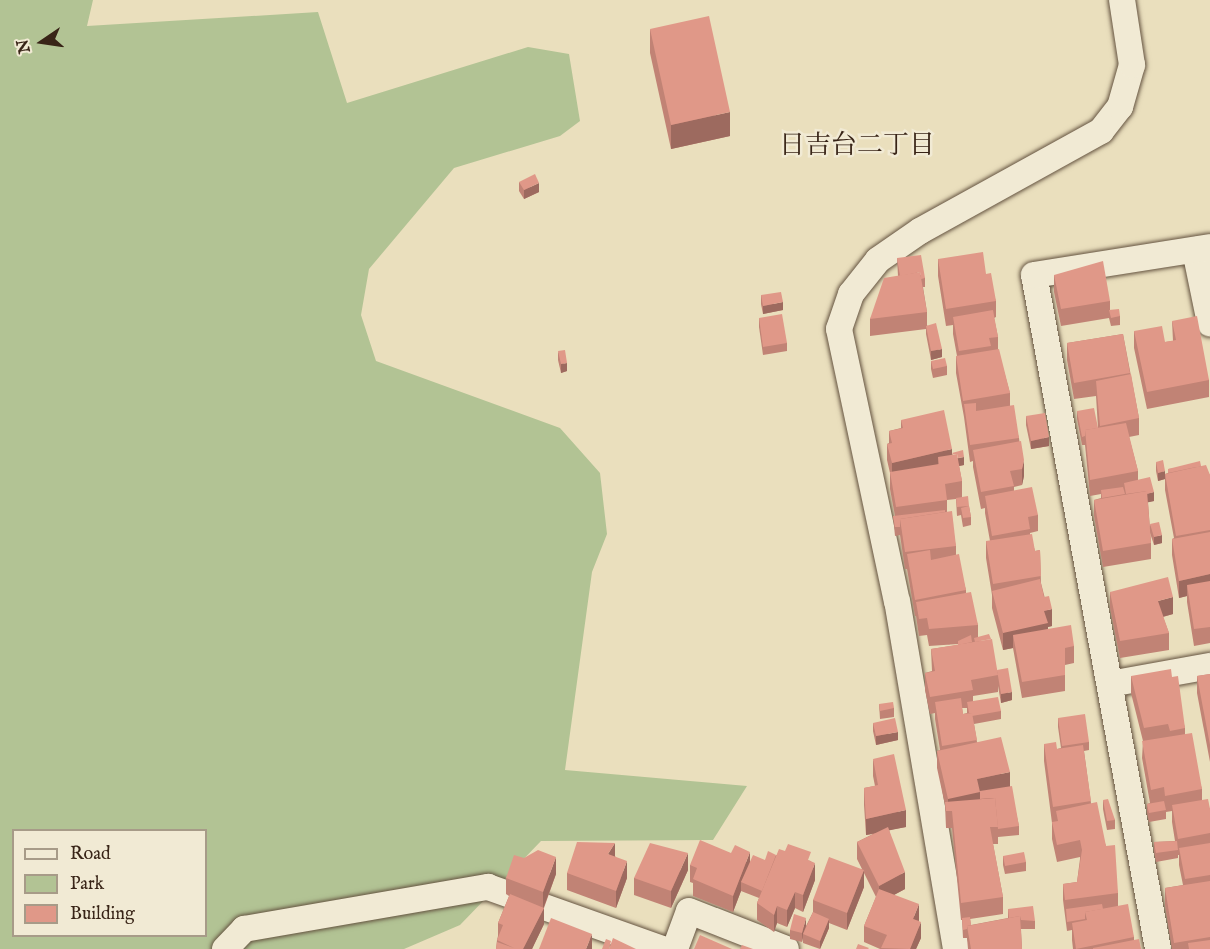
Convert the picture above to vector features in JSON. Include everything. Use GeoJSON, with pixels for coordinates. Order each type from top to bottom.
{"type":"FeatureCollection","features":[{"type":"Feature","properties":{"kind":"street"},"geometry":{"type":"LineString","coordinates":[[956,949],[897,602],[839,329],[851,294],[878,260],[920,231],[1101,131],[1120,107],[1132,65],[1122,0]]}},
{"type":"Feature","properties":{"kind":"street"},"geometry":{"type":"LineString","coordinates":[[1158,949],[1034,274],[1203,249],[1210,323]]}},
{"type":"Feature","properties":{"kind":"street"},"geometry":{"type":"LineString","coordinates":[[1110,684],[1210,666]]}},
{"type":"Feature","properties":{"kind":"street"},"geometry":{"type":"LineString","coordinates":[[225,949],[244,929],[488,887],[662,949]]}},
{"type":"Feature","properties":{"kind":"street"},"geometry":{"type":"LineString","coordinates":[[675,949],[689,911],[786,949]]}},
{"type":"Feature","properties":{"kind":"green space"},"geometry":{"type":"Polygon","coordinates":[[[0,0],[93,0],[87,26],[318,12],[347,103],[528,47],[569,54],[580,121],[560,136],[454,168],[369,269],[361,315],[376,361],[560,428],[600,473],[607,534],[592,572],[565,770],[747,786],[713,840],[541,841],[460,925],[404,949],[0,949],[0,0]]]}},
{"type":"Feature","properties":{"kind":"building"},"geometry":{"type":"Polygon","coordinates":[[[709,16],[730,112],[671,125],[650,29],[709,16]]]}},
{"type":"Feature","properties":{"kind":"building"},"geometry":{"type":"Polygon","coordinates":[[[535,174],[539,183],[524,190],[519,182],[535,174]]]}},
{"type":"Feature","properties":{"kind":"building"},"geometry":{"type":"Polygon","coordinates":[[[983,252],[986,274],[991,273],[996,301],[946,309],[938,259],[983,252]]]}},
{"type":"Feature","properties":{"kind":"building"},"geometry":{"type":"Polygon","coordinates":[[[921,255],[925,278],[921,279],[920,272],[900,276],[897,258],[921,255]]]}},
{"type":"Feature","properties":{"kind":"building"},"geometry":{"type":"Polygon","coordinates":[[[1103,261],[1110,301],[1061,309],[1054,275],[1103,261]]]}},
{"type":"Feature","properties":{"kind":"building"},"geometry":{"type":"Polygon","coordinates":[[[920,272],[927,312],[870,319],[884,278],[920,272]]]}},
{"type":"Feature","properties":{"kind":"building"},"geometry":{"type":"Polygon","coordinates":[[[781,292],[783,302],[763,306],[761,295],[781,292]]]}},
{"type":"Feature","properties":{"kind":"building"},"geometry":{"type":"Polygon","coordinates":[[[1119,309],[1120,316],[1111,318],[1109,310],[1119,309]]]}},
{"type":"Feature","properties":{"kind":"building"},"geometry":{"type":"Polygon","coordinates":[[[993,310],[998,337],[989,338],[991,346],[959,351],[953,317],[993,310]]]}},
{"type":"Feature","properties":{"kind":"building"},"geometry":{"type":"Polygon","coordinates":[[[782,314],[787,343],[763,347],[759,318],[782,314]]]}},
{"type":"Feature","properties":{"kind":"building"},"geometry":{"type":"Polygon","coordinates":[[[1197,316],[1209,380],[1147,392],[1134,331],[1162,326],[1165,342],[1176,340],[1172,321],[1197,316]]]}},
{"type":"Feature","properties":{"kind":"building"},"geometry":{"type":"Polygon","coordinates":[[[936,323],[942,349],[931,351],[926,326],[936,323]]]}},
{"type":"Feature","properties":{"kind":"building"},"geometry":{"type":"Polygon","coordinates":[[[1123,334],[1130,373],[1074,383],[1067,343],[1123,334]]]}},
{"type":"Feature","properties":{"kind":"building"},"geometry":{"type":"Polygon","coordinates":[[[999,349],[1010,393],[963,401],[956,356],[999,349]]]}},
{"type":"Feature","properties":{"kind":"building"},"geometry":{"type":"Polygon","coordinates":[[[565,350],[567,363],[561,364],[558,351],[565,350]]]}},
{"type":"Feature","properties":{"kind":"building"},"geometry":{"type":"Polygon","coordinates":[[[945,358],[947,366],[933,369],[931,361],[945,358]]]}},
{"type":"Feature","properties":{"kind":"building"},"geometry":{"type":"Polygon","coordinates":[[[1131,374],[1139,418],[1100,426],[1096,381],[1131,374]]]}},
{"type":"Feature","properties":{"kind":"building"},"geometry":{"type":"Polygon","coordinates":[[[976,403],[976,411],[1014,405],[1019,438],[970,445],[964,404],[976,403]]]}},
{"type":"Feature","properties":{"kind":"building"},"geometry":{"type":"Polygon","coordinates":[[[1094,408],[1098,428],[1085,430],[1085,436],[1082,437],[1077,411],[1094,408]]]}},
{"type":"Feature","properties":{"kind":"building"},"geometry":{"type":"Polygon","coordinates":[[[944,410],[952,449],[892,463],[887,444],[892,443],[889,431],[903,428],[901,420],[944,410]]]}},
{"type":"Feature","properties":{"kind":"building"},"geometry":{"type":"Polygon","coordinates":[[[1045,413],[1049,437],[1031,441],[1026,416],[1045,413]]]}},
{"type":"Feature","properties":{"kind":"building"},"geometry":{"type":"Polygon","coordinates":[[[1126,423],[1138,471],[1090,480],[1085,430],[1126,423]]]}},
{"type":"Feature","properties":{"kind":"building"},"geometry":{"type":"Polygon","coordinates":[[[1021,441],[1024,460],[1022,469],[1010,471],[1014,486],[981,492],[973,450],[1021,441]]]}},
{"type":"Feature","properties":{"kind":"building"},"geometry":{"type":"Polygon","coordinates":[[[963,450],[964,457],[958,458],[957,454],[952,453],[963,450]]]}},
{"type":"Feature","properties":{"kind":"building"},"geometry":{"type":"Polygon","coordinates":[[[957,454],[962,481],[945,484],[947,500],[896,507],[890,472],[939,464],[938,457],[957,454]]]}},
{"type":"Feature","properties":{"kind":"building"},"geometry":{"type":"Polygon","coordinates":[[[1163,460],[1165,471],[1158,473],[1156,462],[1163,460]]]}},
{"type":"Feature","properties":{"kind":"building"},"geometry":{"type":"Polygon","coordinates":[[[1200,461],[1201,466],[1168,473],[1168,469],[1200,461]]]}},
{"type":"Feature","properties":{"kind":"building"},"geometry":{"type":"Polygon","coordinates":[[[1206,465],[1210,475],[1210,530],[1176,536],[1165,474],[1206,465]]]}},
{"type":"Feature","properties":{"kind":"building"},"geometry":{"type":"Polygon","coordinates":[[[1150,477],[1154,492],[1126,494],[1124,483],[1150,477]]]}},
{"type":"Feature","properties":{"kind":"building"},"geometry":{"type":"Polygon","coordinates":[[[1032,487],[1038,515],[1028,517],[1030,529],[992,536],[985,496],[1032,487]]]}},
{"type":"Feature","properties":{"kind":"building"},"geometry":{"type":"Polygon","coordinates":[[[1123,487],[1125,494],[1102,498],[1101,490],[1123,487]]]}},
{"type":"Feature","properties":{"kind":"building"},"geometry":{"type":"Polygon","coordinates":[[[1147,491],[1151,543],[1103,551],[1094,500],[1147,491]]]}},
{"type":"Feature","properties":{"kind":"building"},"geometry":{"type":"Polygon","coordinates":[[[968,496],[969,506],[957,507],[956,498],[968,496]]]}},
{"type":"Feature","properties":{"kind":"building"},"geometry":{"type":"Polygon","coordinates":[[[969,506],[971,517],[963,518],[961,508],[969,506]]]}},
{"type":"Feature","properties":{"kind":"building"},"geometry":{"type":"Polygon","coordinates":[[[945,510],[945,512],[900,519],[900,527],[895,527],[893,516],[945,510]]]}},
{"type":"Feature","properties":{"kind":"building"},"geometry":{"type":"Polygon","coordinates":[[[952,511],[956,546],[905,552],[900,519],[952,511]]]}},
{"type":"Feature","properties":{"kind":"building"},"geometry":{"type":"Polygon","coordinates":[[[1159,522],[1162,535],[1154,537],[1150,524],[1159,522]]]}},
{"type":"Feature","properties":{"kind":"building"},"geometry":{"type":"Polygon","coordinates":[[[1210,532],[1210,574],[1179,581],[1172,539],[1210,532]]]}},
{"type":"Feature","properties":{"kind":"building"},"geometry":{"type":"Polygon","coordinates":[[[1032,534],[1035,551],[1040,550],[1041,576],[993,584],[986,541],[1032,534]]]}},
{"type":"Feature","properties":{"kind":"building"},"geometry":{"type":"Polygon","coordinates":[[[930,550],[931,560],[959,554],[966,590],[915,600],[907,554],[930,550]]]}},
{"type":"Feature","properties":{"kind":"building"},"geometry":{"type":"Polygon","coordinates":[[[1168,577],[1173,597],[1158,601],[1169,633],[1120,641],[1110,592],[1168,577]]]}},
{"type":"Feature","properties":{"kind":"building"},"geometry":{"type":"Polygon","coordinates":[[[1040,579],[1044,597],[1049,596],[1052,609],[1044,611],[1048,623],[1003,633],[992,591],[1040,579]]]}},
{"type":"Feature","properties":{"kind":"building"},"geometry":{"type":"Polygon","coordinates":[[[1210,581],[1210,627],[1194,629],[1187,585],[1210,581]]]}},
{"type":"Feature","properties":{"kind":"building"},"geometry":{"type":"Polygon","coordinates":[[[971,592],[978,625],[929,629],[927,618],[919,619],[916,602],[971,592]]]}},
{"type":"Feature","properties":{"kind":"building"},"geometry":{"type":"Polygon","coordinates":[[[1071,625],[1074,646],[1065,648],[1065,675],[1022,682],[1013,635],[1071,625]]]}},
{"type":"Feature","properties":{"kind":"building"},"geometry":{"type":"Polygon","coordinates":[[[989,634],[991,639],[975,642],[974,638],[989,634]]]}},
{"type":"Feature","properties":{"kind":"building"},"geometry":{"type":"Polygon","coordinates":[[[971,635],[972,642],[958,645],[958,641],[971,635]]]}},
{"type":"Feature","properties":{"kind":"building"},"geometry":{"type":"Polygon","coordinates":[[[992,639],[998,675],[971,680],[973,690],[930,697],[925,673],[935,671],[931,649],[992,639]]]}},
{"type":"Feature","properties":{"kind":"building"},"geometry":{"type":"Polygon","coordinates":[[[1008,668],[1012,692],[1001,694],[997,670],[1008,668]]]}},
{"type":"Feature","properties":{"kind":"building"},"geometry":{"type":"Polygon","coordinates":[[[1171,669],[1172,677],[1178,676],[1185,728],[1170,731],[1168,724],[1144,728],[1131,676],[1171,669]]]}},
{"type":"Feature","properties":{"kind":"building"},"geometry":{"type":"Polygon","coordinates":[[[1210,674],[1210,745],[1197,676],[1210,674]]]}},
{"type":"Feature","properties":{"kind":"building"},"geometry":{"type":"Polygon","coordinates":[[[998,697],[1001,711],[972,716],[972,713],[969,713],[967,702],[998,697]]]}},
{"type":"Feature","properties":{"kind":"building"},"geometry":{"type":"Polygon","coordinates":[[[961,698],[963,714],[972,713],[977,740],[942,746],[935,702],[961,698]]]}},
{"type":"Feature","properties":{"kind":"building"},"geometry":{"type":"Polygon","coordinates":[[[893,702],[894,708],[880,711],[879,704],[893,702]]]}},
{"type":"Feature","properties":{"kind":"building"},"geometry":{"type":"Polygon","coordinates":[[[1085,714],[1089,742],[1062,746],[1058,718],[1085,714]]]}},
{"type":"Feature","properties":{"kind":"building"},"geometry":{"type":"Polygon","coordinates":[[[895,718],[898,732],[876,736],[873,723],[895,718]]]}},
{"type":"Feature","properties":{"kind":"building"},"geometry":{"type":"Polygon","coordinates":[[[1192,733],[1202,789],[1165,796],[1164,787],[1151,790],[1142,741],[1192,733]]]}},
{"type":"Feature","properties":{"kind":"building"},"geometry":{"type":"Polygon","coordinates":[[[1001,737],[1010,772],[977,779],[980,792],[948,799],[937,751],[1001,737]]]}},
{"type":"Feature","properties":{"kind":"building"},"geometry":{"type":"Polygon","coordinates":[[[1056,742],[1057,749],[1083,745],[1091,801],[1053,807],[1044,744],[1056,742]]]}},
{"type":"Feature","properties":{"kind":"building"},"geometry":{"type":"Polygon","coordinates":[[[894,754],[906,810],[866,819],[864,788],[878,785],[873,759],[894,754]]]}},
{"type":"Feature","properties":{"kind":"building"},"geometry":{"type":"Polygon","coordinates":[[[1012,786],[1019,826],[998,829],[995,798],[980,799],[980,791],[1012,786]]]}},
{"type":"Feature","properties":{"kind":"building"},"geometry":{"type":"Polygon","coordinates":[[[995,798],[998,827],[990,827],[1003,897],[961,903],[952,811],[946,811],[945,802],[995,798]]]}},
{"type":"Feature","properties":{"kind":"building"},"geometry":{"type":"Polygon","coordinates":[[[1108,799],[1115,820],[1107,821],[1103,800],[1108,799]]]}},
{"type":"Feature","properties":{"kind":"building"},"geometry":{"type":"Polygon","coordinates":[[[1208,799],[1210,833],[1178,839],[1172,805],[1208,799]]]}},
{"type":"Feature","properties":{"kind":"building"},"geometry":{"type":"Polygon","coordinates":[[[1164,801],[1166,810],[1149,813],[1147,804],[1164,801]]]}},
{"type":"Feature","properties":{"kind":"building"},"geometry":{"type":"Polygon","coordinates":[[[1097,802],[1106,846],[1115,845],[1118,893],[1065,900],[1063,884],[1077,882],[1082,850],[1080,840],[1057,845],[1052,822],[1058,821],[1056,811],[1097,802]]]}},
{"type":"Feature","properties":{"kind":"building"},"geometry":{"type":"Polygon","coordinates":[[[888,827],[905,872],[879,886],[857,842],[888,827]]]}},
{"type":"Feature","properties":{"kind":"building"},"geometry":{"type":"Polygon","coordinates":[[[700,840],[731,853],[735,845],[750,852],[733,896],[693,879],[697,868],[690,865],[700,840]]]}},
{"type":"Feature","properties":{"kind":"building"},"geometry":{"type":"Polygon","coordinates":[[[1177,841],[1178,850],[1156,853],[1154,842],[1177,841]]]}},
{"type":"Feature","properties":{"kind":"building"},"geometry":{"type":"Polygon","coordinates":[[[577,842],[615,843],[608,854],[627,861],[616,891],[567,873],[577,842]]]}},
{"type":"Feature","properties":{"kind":"building"},"geometry":{"type":"Polygon","coordinates":[[[650,843],[688,853],[671,891],[634,878],[650,843]]]}},
{"type":"Feature","properties":{"kind":"building"},"geometry":{"type":"Polygon","coordinates":[[[1210,843],[1210,875],[1185,879],[1179,848],[1210,843]]]}},
{"type":"Feature","properties":{"kind":"building"},"geometry":{"type":"Polygon","coordinates":[[[788,844],[811,852],[808,860],[815,863],[803,895],[795,892],[787,910],[777,906],[774,915],[757,903],[779,849],[785,851],[788,844]]]}},
{"type":"Feature","properties":{"kind":"building"},"geometry":{"type":"Polygon","coordinates":[[[538,850],[556,857],[543,892],[506,878],[514,855],[524,858],[538,850]]]}},
{"type":"Feature","properties":{"kind":"building"},"geometry":{"type":"Polygon","coordinates":[[[768,851],[776,855],[762,891],[741,882],[753,855],[765,860],[768,851]]]}},
{"type":"Feature","properties":{"kind":"building"},"geometry":{"type":"Polygon","coordinates":[[[1024,852],[1026,862],[1005,866],[1003,856],[1024,852]]]}},
{"type":"Feature","properties":{"kind":"building"},"geometry":{"type":"Polygon","coordinates":[[[829,857],[864,870],[847,913],[813,900],[829,857]]]}},
{"type":"Feature","properties":{"kind":"building"},"geometry":{"type":"Polygon","coordinates":[[[1210,881],[1210,937],[1174,943],[1165,888],[1210,881]]]}},
{"type":"Feature","properties":{"kind":"building"},"geometry":{"type":"Polygon","coordinates":[[[879,889],[919,904],[913,919],[921,922],[910,949],[881,948],[887,935],[864,926],[879,889]]]}},
{"type":"Feature","properties":{"kind":"building"},"geometry":{"type":"Polygon","coordinates":[[[510,894],[544,908],[523,949],[496,949],[497,942],[514,948],[497,940],[503,925],[498,923],[510,894]]]}},
{"type":"Feature","properties":{"kind":"building"},"geometry":{"type":"Polygon","coordinates":[[[1102,904],[1103,909],[1085,912],[1085,919],[1067,922],[1066,909],[1102,904]]]}},
{"type":"Feature","properties":{"kind":"building"},"geometry":{"type":"Polygon","coordinates":[[[1128,904],[1134,937],[1076,949],[1072,923],[1087,920],[1085,912],[1128,904]]]}},
{"type":"Feature","properties":{"kind":"building"},"geometry":{"type":"Polygon","coordinates":[[[1033,906],[1035,921],[1021,920],[1020,916],[1009,918],[1008,909],[1033,906]]]}},
{"type":"Feature","properties":{"kind":"building"},"geometry":{"type":"Polygon","coordinates":[[[813,912],[829,919],[820,941],[803,934],[813,912]]]}},
{"type":"Feature","properties":{"kind":"building"},"geometry":{"type":"Polygon","coordinates":[[[794,914],[806,918],[802,933],[790,930],[794,914]]]}},
{"type":"Feature","properties":{"kind":"building"},"geometry":{"type":"Polygon","coordinates":[[[1020,916],[1022,949],[971,949],[967,926],[1020,916]]]}},
{"type":"Feature","properties":{"kind":"building"},"geometry":{"type":"Polygon","coordinates":[[[970,917],[971,925],[963,930],[962,918],[970,917]]]}},
{"type":"Feature","properties":{"kind":"building"},"geometry":{"type":"Polygon","coordinates":[[[551,918],[592,934],[586,949],[539,949],[551,918]]]}},
{"type":"Feature","properties":{"kind":"building"},"geometry":{"type":"Polygon","coordinates":[[[700,935],[732,949],[694,949],[700,935]]]}},
{"type":"Feature","properties":{"kind":"building"},"geometry":{"type":"Polygon","coordinates":[[[613,938],[636,949],[609,949],[613,938]]]}},
{"type":"Feature","properties":{"kind":"building"},"geometry":{"type":"Polygon","coordinates":[[[606,939],[611,941],[609,949],[602,949],[606,939]]]}},
{"type":"Feature","properties":{"kind":"building"},"geometry":{"type":"Polygon","coordinates":[[[1139,939],[1141,949],[1093,949],[1093,948],[1139,939]]]}},
{"type":"Feature","properties":{"kind":"building"},"geometry":{"type":"Polygon","coordinates":[[[1210,940],[1210,949],[1189,949],[1188,943],[1210,940]]]}},
{"type":"Feature","properties":{"kind":"building"},"geometry":{"type":"Polygon","coordinates":[[[858,944],[869,948],[856,949],[858,944]]]}},
{"type":"Feature","properties":{"kind":"building"},"geometry":{"type":"Polygon","coordinates":[[[742,945],[753,949],[740,949],[742,945]]]}},
{"type":"Feature","properties":{"kind":"district","name":"日吉台二丁目"},"geometry":{"type":"Point","coordinates":[857,146]}}]}
